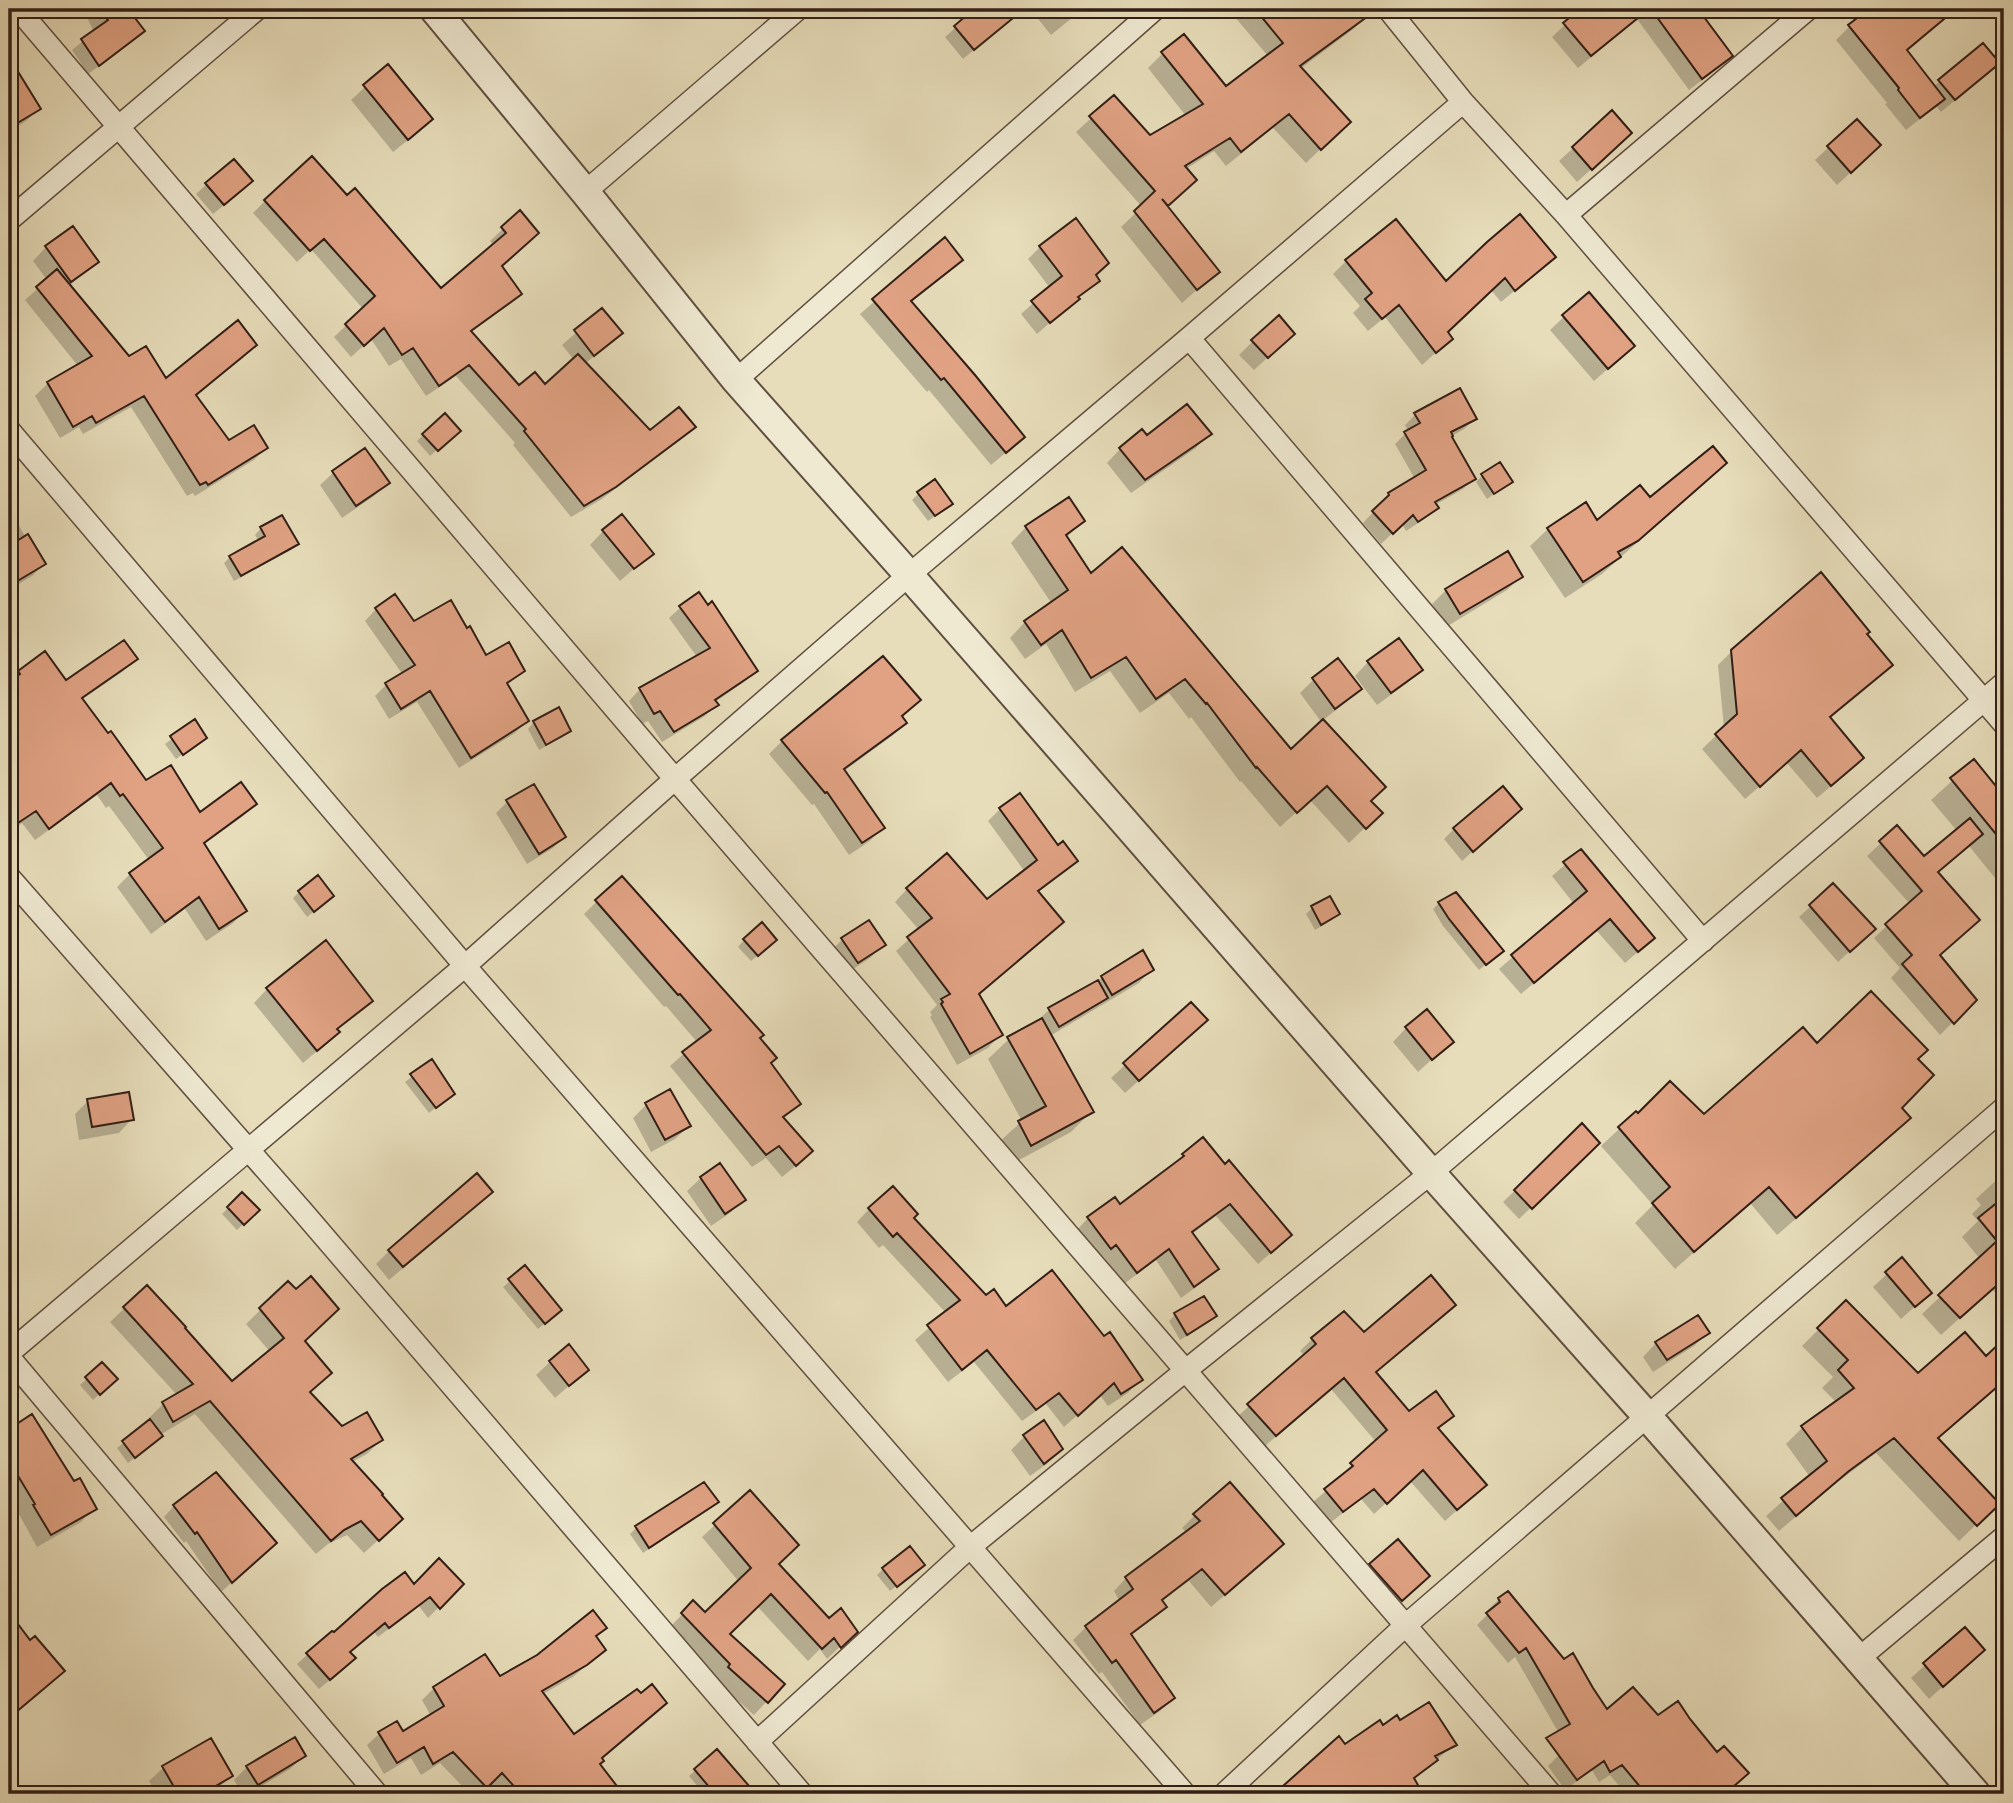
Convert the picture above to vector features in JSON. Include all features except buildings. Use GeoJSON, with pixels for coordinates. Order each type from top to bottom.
{"type":"FeatureCollection","features":[{"type":"Feature","properties":{"kind":"street"},"geometry":{"type":"LineString","coordinates":[[18,9],[675,779],[1551,1794]]}},
{"type":"Feature","properties":{"kind":"street"},"geometry":{"type":"LineString","coordinates":[[9,220],[257,9]]}},
{"type":"Feature","properties":{"kind":"street"},"geometry":{"type":"LineString","coordinates":[[435,9],[736,380],[1976,1794]]}},
{"type":"Feature","properties":{"kind":"street"},"geometry":{"type":"LineString","coordinates":[[585,192],[798,9]]}},
{"type":"Feature","properties":{"kind":"street"},"geometry":{"type":"LineString","coordinates":[[736,380],[1155,9]]}},
{"type":"Feature","properties":{"kind":"street"},"geometry":{"type":"LineString","coordinates":[[1388,9],[1464,102],[1566,215],[2004,724]]}},
{"type":"Feature","properties":{"kind":"street"},"geometry":{"type":"LineString","coordinates":[[1566,215],[1808,9]]}},
{"type":"Feature","properties":{"kind":"street"},"geometry":{"type":"LineString","coordinates":[[377,1794],[9,1355],[465,966],[909,575],[1464,102]]}},
{"type":"Feature","properties":{"kind":"street"},"geometry":{"type":"LineString","coordinates":[[1189,338],[1703,941]]}},
{"type":"Feature","properties":{"kind":"street"},"geometry":{"type":"LineString","coordinates":[[9,430],[465,966],[1185,1794]]}},
{"type":"Feature","properties":{"kind":"street"},"geometry":{"type":"LineString","coordinates":[[757,1742],[970,1548],[1431,1173],[2004,683]]}},
{"type":"Feature","properties":{"kind":"street"},"geometry":{"type":"LineString","coordinates":[[9,877],[249,1149],[802,1794]]}},
{"type":"Feature","properties":{"kind":"street"},"geometry":{"type":"LineString","coordinates":[[1224,1794],[1406,1626],[2004,1108]]}},
{"type":"Feature","properties":{"kind":"street"},"geometry":{"type":"LineString","coordinates":[[1857,1660],[2004,1538]]}}]}
